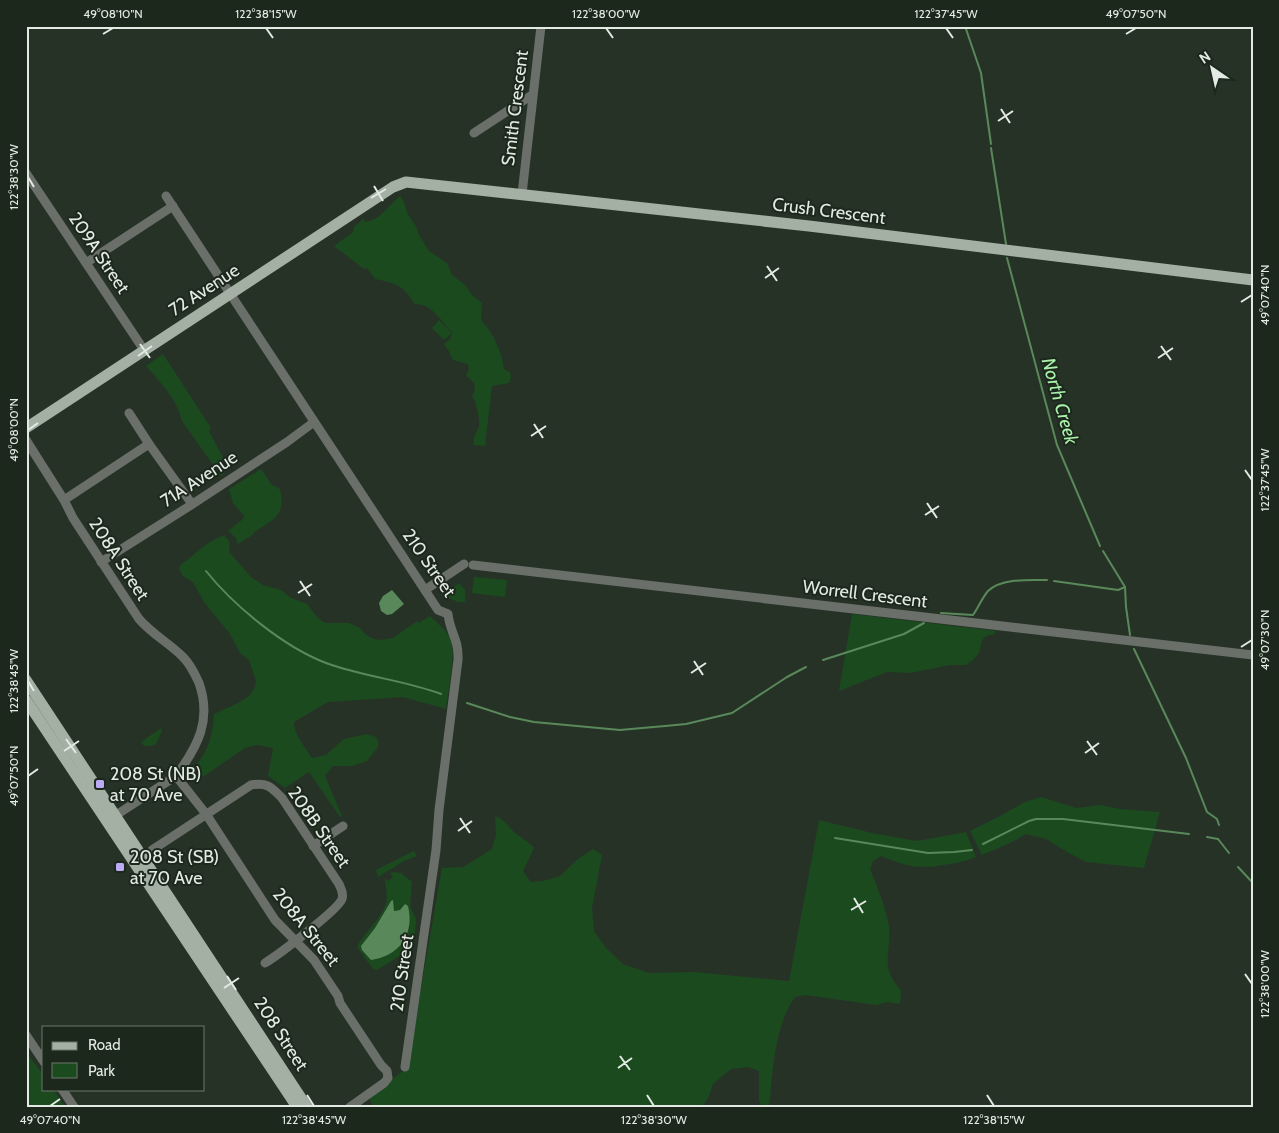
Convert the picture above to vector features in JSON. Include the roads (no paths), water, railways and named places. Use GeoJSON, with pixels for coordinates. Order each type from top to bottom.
{"type":"FeatureCollection","features":[{"type":"Feature","properties":{"kind":"main road","name":"Crush Crescent"},"geometry":{"type":"LineString","coordinates":[[401,183],[411,182],[810,226],[1253,280]]}},
{"type":"Feature","properties":{"kind":"main road","name":"72 Avenue"},"geometry":{"type":"LineString","coordinates":[[26,428],[401,183]]}},
{"type":"Feature","properties":{"kind":"main road","name":"208 Street"},"geometry":{"type":"LineString","coordinates":[[26,680],[111,818],[297,1107]]}},
{"type":"Feature","properties":{"kind":"main road","name":"208 Street"},"geometry":{"type":"LineString","coordinates":[[26,700],[111,818],[307,1107]]}},
{"type":"Feature","properties":{"kind":"street","name":"Smith Crescent"},"geometry":{"type":"LineString","coordinates":[[522,194],[532,95],[542,26]]}},
{"type":"Feature","properties":{"kind":"street"},"geometry":{"type":"LineString","coordinates":[[474,133],[532,95]]}},
{"type":"Feature","properties":{"kind":"street","name":"209A Street"},"geometry":{"type":"LineString","coordinates":[[26,172],[144,350]]}},
{"type":"Feature","properties":{"kind":"street","name":"210 Street"},"geometry":{"type":"LineString","coordinates":[[166,196],[438,610],[448,614],[450,626],[457,641],[459,651],[439,810],[436,850],[405,1067]]}},
{"type":"Feature","properties":{"kind":"street"},"geometry":{"type":"LineString","coordinates":[[86,263],[173,206]]}},
{"type":"Feature","properties":{"kind":"street"},"geometry":{"type":"LineString","coordinates":[[129,414],[148,444],[192,504]]}},
{"type":"Feature","properties":{"kind":"street","name":"71A Avenue"},"geometry":{"type":"LineString","coordinates":[[101,562],[287,442],[314,422]]}},
{"type":"Feature","properties":{"kind":"street","name":"208A Street"},"geometry":{"type":"LineString","coordinates":[[26,440],[101,562],[144,624],[184,658],[195,674],[202,691],[204,713],[202,728],[193,751],[176,776],[206,814],[275,920],[302,946],[317,964],[338,996],[340,1004],[381,1065],[387,1070],[388,1076],[384,1083],[350,1107]]}},
{"type":"Feature","properties":{"kind":"street"},"geometry":{"type":"LineString","coordinates":[[64,500],[148,444]]}},
{"type":"Feature","properties":{"kind":"street","name":"Worrell Crescent"},"geometry":{"type":"LineString","coordinates":[[425,590],[469,564],[1253,656]]}},
{"type":"Feature","properties":{"kind":"street"},"geometry":{"type":"LineString","coordinates":[[111,818],[176,776]]}},
{"type":"Feature","properties":{"kind":"street","name":"208B Street"},"geometry":{"type":"LineString","coordinates":[[206,814],[251,785],[261,783],[270,787],[282,798],[341,888],[343,896],[330,913],[294,940]]}},
{"type":"Feature","properties":{"kind":"street"},"geometry":{"type":"LineString","coordinates":[[152,850],[206,814]]}},
{"type":"Feature","properties":{"kind":"street"},"geometry":{"type":"LineString","coordinates":[[313,846],[343,826]]}},
{"type":"Feature","properties":{"kind":"street"},"geometry":{"type":"LineString","coordinates":[[265,963],[294,940]]}},
{"type":"Feature","properties":{"kind":"street"},"geometry":{"type":"LineString","coordinates":[[26,1036],[42,1059]]}},
{"type":"Feature","properties":{"kind":"street"},"geometry":{"type":"LineString","coordinates":[[63,1090],[74,1107]]}},
{"type":"Feature","properties":{"kind":"waterway","name":"North Creek"},"geometry":{"type":"LineString","coordinates":[[965,26],[981,73],[991,144]]}},
{"type":"Feature","properties":{"kind":"waterway","name":"North Creek"},"geometry":{"type":"LineString","coordinates":[[991,148],[1006,244]]}},
{"type":"Feature","properties":{"kind":"waterway","name":"North Creek"},"geometry":{"type":"LineString","coordinates":[[1007,258],[1057,445],[1100,546]]}},
{"type":"Feature","properties":{"kind":"waterway","name":"North Creek"},"geometry":{"type":"LineString","coordinates":[[1103,551],[1125,587],[1130,635]]}},
{"type":"Feature","properties":{"kind":"waterway"},"geometry":{"type":"LineString","coordinates":[[206,571],[245,611],[277,636],[310,656],[340,668],[413,685],[441,694]]}},
{"type":"Feature","properties":{"kind":"waterway"},"geometry":{"type":"LineString","coordinates":[[941,613],[973,615],[988,591],[994,587],[1008,582],[1047,580]]}},
{"type":"Feature","properties":{"kind":"waterway"},"geometry":{"type":"LineString","coordinates":[[1054,581],[1118,590],[1125,587]]}},
{"type":"Feature","properties":{"kind":"waterway"},"geometry":{"type":"LineString","coordinates":[[823,660],[904,634],[924,623]]}},
{"type":"Feature","properties":{"kind":"waterway","name":"North Creek"},"geometry":{"type":"LineString","coordinates":[[1134,649],[1186,758],[1207,812],[1217,819],[1219,825]]}},
{"type":"Feature","properties":{"kind":"waterway"},"geometry":{"type":"LineString","coordinates":[[467,703],[510,717],[534,722],[620,730],[686,724],[732,713],[787,677],[806,667]]}},
{"type":"Feature","properties":{"kind":"waterway"},"geometry":{"type":"LineString","coordinates":[[983,844],[1036,819],[1063,819],[1189,834]]}},
{"type":"Feature","properties":{"kind":"waterway"},"geometry":{"type":"LineString","coordinates":[[1207,837],[1218,839]]}},
{"type":"Feature","properties":{"kind":"waterway"},"geometry":{"type":"LineString","coordinates":[[835,838],[928,853],[972,850]]}},
{"type":"Feature","properties":{"kind":"waterway","name":"North Creek"},"geometry":{"type":"LineString","coordinates":[[1218,839],[1229,853]]}},
{"type":"Feature","properties":{"kind":"waterway","name":"North Creek"},"geometry":{"type":"LineString","coordinates":[[1238,867],[1253,883]]}},
{"type":"Feature","properties":{"kind":"place","name":"208 St (NB) at 70 Ave"},"geometry":{"type":"Point","coordinates":[100,784]}},
{"type":"Feature","properties":{"kind":"place","name":"208 St (SB) at 70 Ave"},"geometry":{"type":"Point","coordinates":[120,867]}}]}
